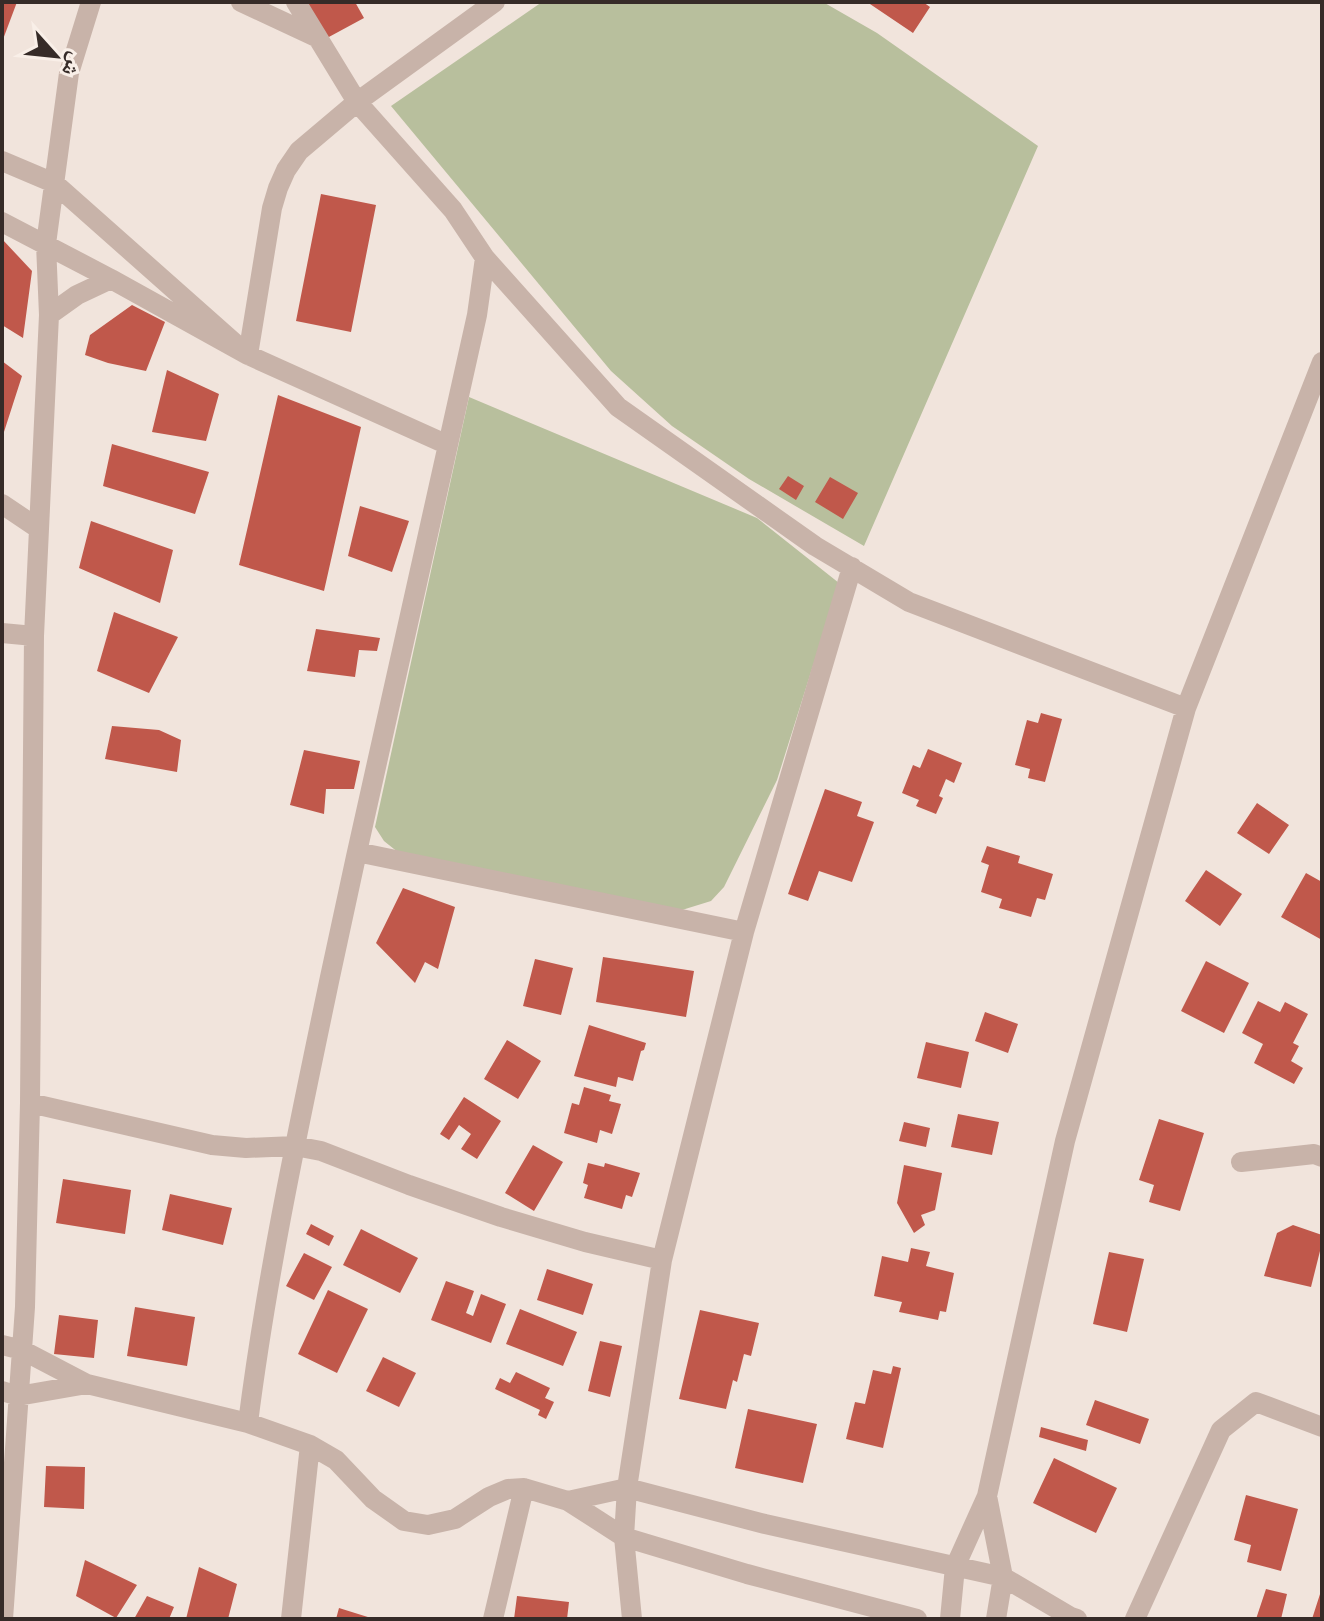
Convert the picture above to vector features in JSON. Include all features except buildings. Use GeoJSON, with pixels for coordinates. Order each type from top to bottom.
{"type":"FeatureCollection","features":[{"type":"Feature","properties":{"kind":"street"},"geometry":{"type":"LineString","coordinates":[[3,1619],[12,1347],[25,1307],[34,636],[49,315],[46,244],[69,73],[91,2]]}},
{"type":"Feature","properties":{"kind":"street"},"geometry":{"type":"LineString","coordinates":[[241,2],[316,37]]}},
{"type":"Feature","properties":{"kind":"street"},"geometry":{"type":"LineString","coordinates":[[296,2],[357,102],[453,210],[485,258],[618,407],[815,546],[909,602],[1186,708]]}},
{"type":"Feature","properties":{"kind":"street"},"geometry":{"type":"LineString","coordinates":[[248,355],[272,208],[286,170],[299,151],[357,102],[488,4]]}},
{"type":"Feature","properties":{"kind":"street"},"geometry":{"type":"LineString","coordinates":[[2,161],[54,183],[248,355]]}},
{"type":"Feature","properties":{"kind":"street"},"geometry":{"type":"LineString","coordinates":[[2,222],[248,355],[448,445]]}},
{"type":"Feature","properties":{"kind":"street"},"geometry":{"type":"LineString","coordinates":[[248,1423],[256,1361],[295,1146],[477,315],[485,258]]}},
{"type":"Feature","properties":{"kind":"street"},"geometry":{"type":"LineString","coordinates":[[49,315],[77,295],[111,279]]}},
{"type":"Feature","properties":{"kind":"street"},"geometry":{"type":"LineString","coordinates":[[950,1619],[955,1567],[987,1496],[1065,1141],[1186,708],[1322,362]]}},
{"type":"Feature","properties":{"kind":"street"},"geometry":{"type":"LineString","coordinates":[[2,504],[39,529]]}},
{"type":"Feature","properties":{"kind":"street"},"geometry":{"type":"LineString","coordinates":[[632,1619],[624,1537],[627,1488],[662,1260],[744,932],[852,567]]}},
{"type":"Feature","properties":{"kind":"street"},"geometry":{"type":"LineString","coordinates":[[2,633],[34,636]]}},
{"type":"Feature","properties":{"kind":"street"},"geometry":{"type":"LineString","coordinates":[[357,852],[744,932]]}},
{"type":"Feature","properties":{"kind":"street"},"geometry":{"type":"LineString","coordinates":[[30,1103],[212,1145],[246,1148],[295,1146],[321,1151],[515,1221],[662,1260]]}},
{"type":"Feature","properties":{"kind":"street"},"geometry":{"type":"LineString","coordinates":[[1241,1162],[1314,1154],[1322,1157]]}},
{"type":"Feature","properties":{"kind":"street"},"geometry":{"type":"LineString","coordinates":[[12,1347],[87,1384],[248,1423],[310,1445],[336,1460],[373,1499],[404,1521],[428,1525],[455,1519],[489,1497],[508,1489],[524,1488],[568,1501],[624,1537],[747,1574],[917,1619]]}},
{"type":"Feature","properties":{"kind":"street"},"geometry":{"type":"LineString","coordinates":[[10,1394],[87,1384]]}},
{"type":"Feature","properties":{"kind":"street"},"geometry":{"type":"LineString","coordinates":[[1135,1619],[1221,1430],[1256,1402],[1322,1427]]}},
{"type":"Feature","properties":{"kind":"street"},"geometry":{"type":"LineString","coordinates":[[291,1619],[310,1445]]}},
{"type":"Feature","properties":{"kind":"street"},"geometry":{"type":"LineString","coordinates":[[493,1619],[524,1488]]}},
{"type":"Feature","properties":{"kind":"street"},"geometry":{"type":"LineString","coordinates":[[568,1501],[627,1488],[765,1524],[1003,1577],[1069,1618]]}},
{"type":"Feature","properties":{"kind":"street"},"geometry":{"type":"LineString","coordinates":[[987,1496],[1003,1577],[996,1619]]}},
{"type":"Feature","properties":{"kind":"green space"},"geometry":{"type":"Polygon","coordinates":[[[542,2],[823,2],[877,33],[1038,146],[864,546],[749,479],[672,426],[611,371],[391,106],[542,2]]]}},
{"type":"Feature","properties":{"kind":"green space"},"geometry":{"type":"Polygon","coordinates":[[[469,397],[757,518],[839,583],[777,780],[724,887],[711,901],[682,910],[399,853],[384,841],[375,827],[469,397]]]}}]}
